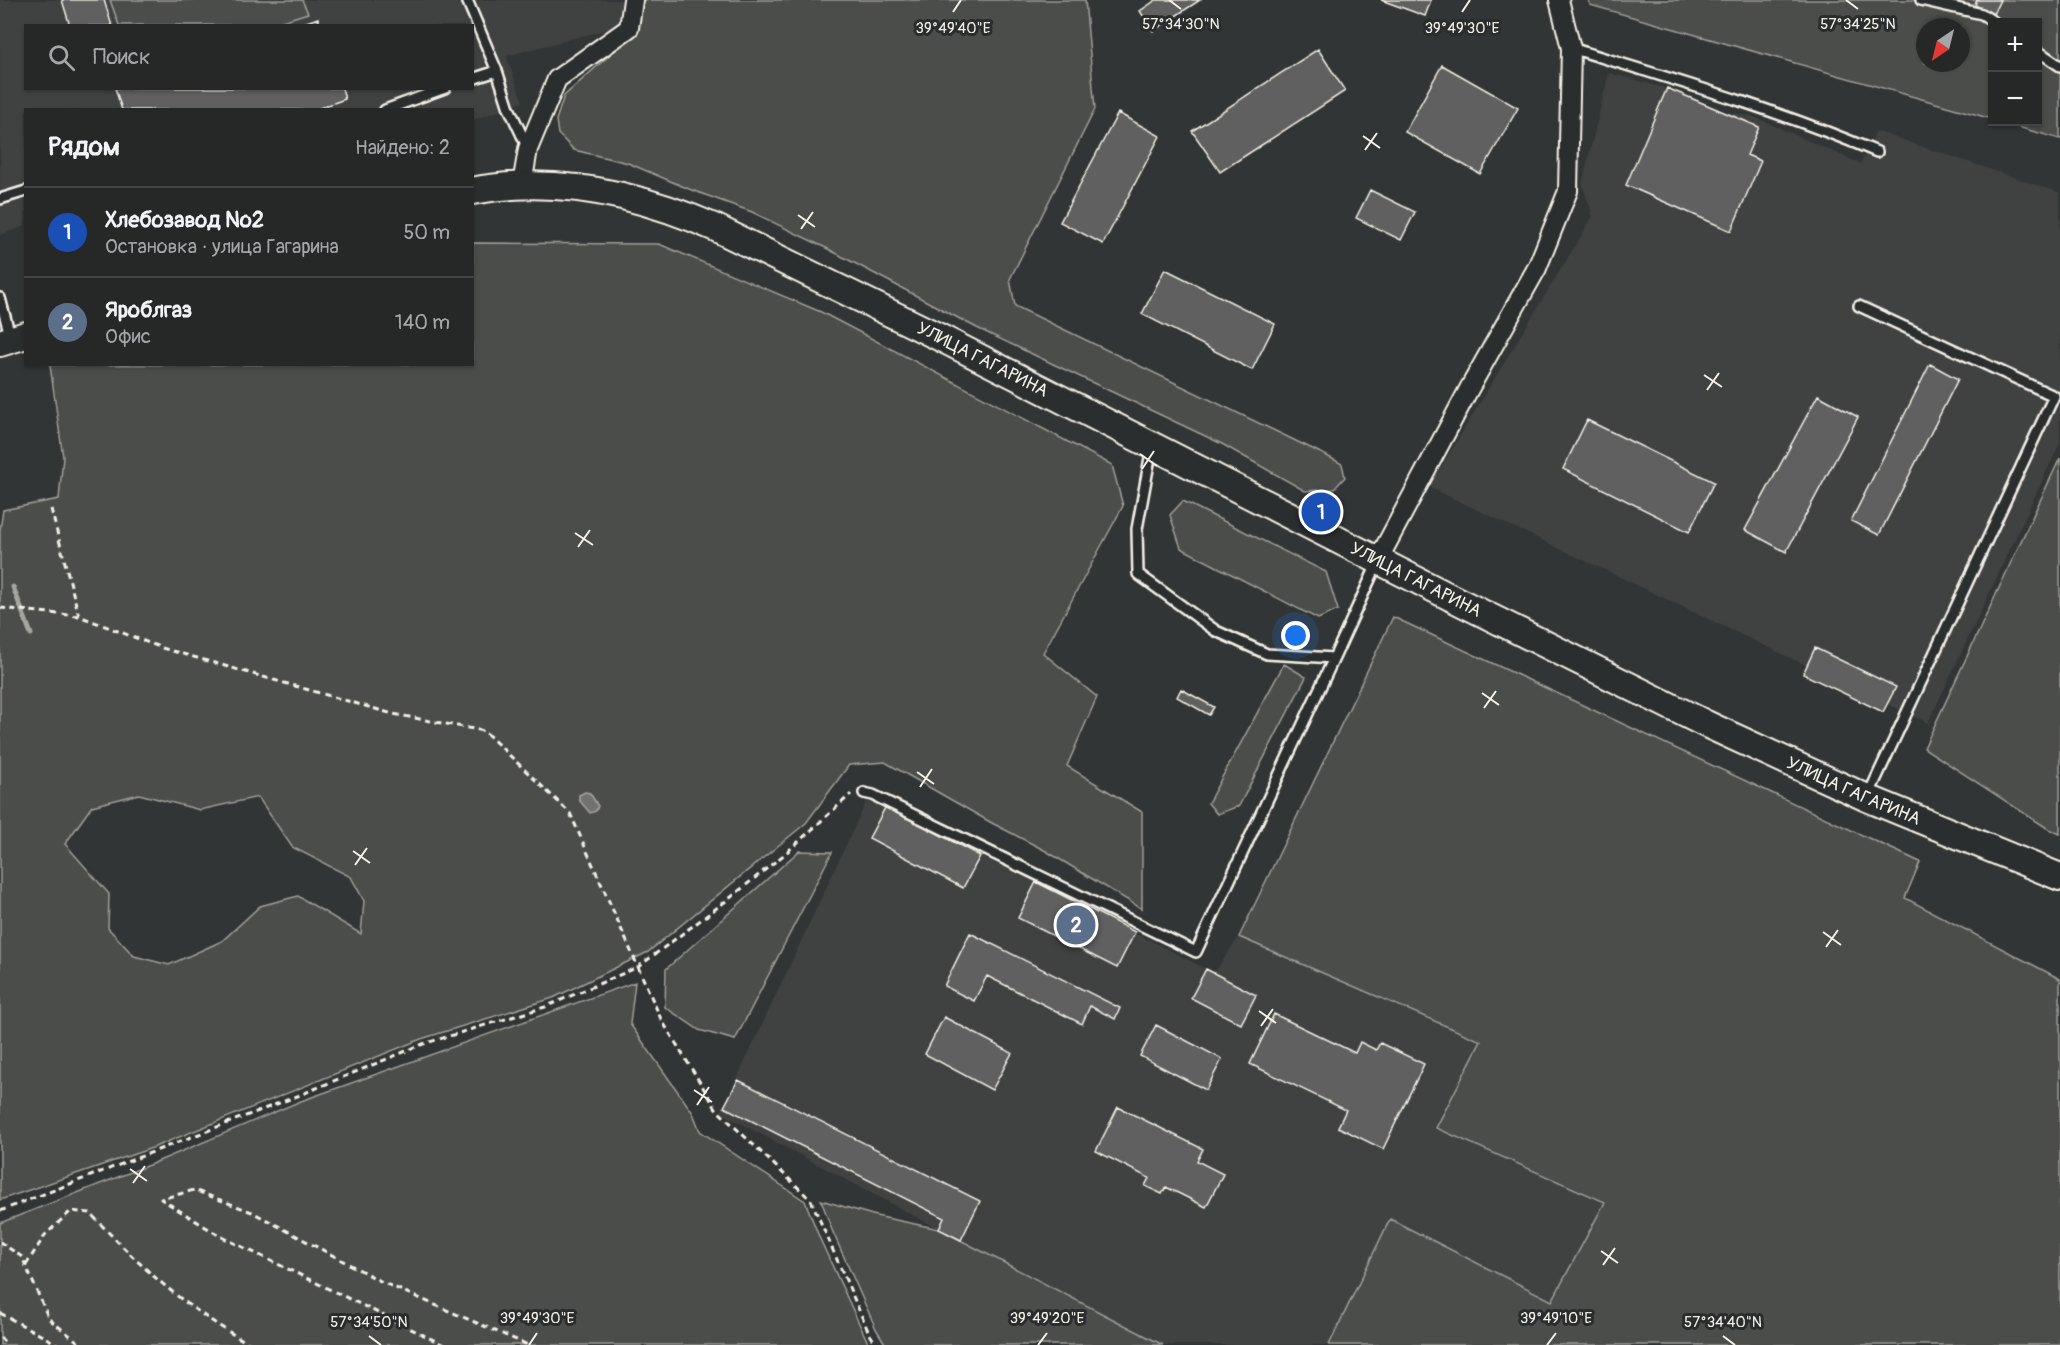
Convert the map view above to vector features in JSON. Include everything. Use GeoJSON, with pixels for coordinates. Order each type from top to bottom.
{"type":"FeatureCollection","features":[{"type":"Feature","properties":{"kind":"main road","name":"УЛИЦА ГАГАРИНА"},"geometry":{"type":"LineString","coordinates":[[474,191],[522,185],[607,193],[681,213],[784,260],[1706,724],[1867,798],[2060,877]]}},
{"type":"Feature","properties":{"kind":"street"},"geometry":{"type":"LineString","coordinates":[[522,185],[528,148],[557,78],[628,28],[633,0]]}},
{"type":"Feature","properties":{"kind":"street"},"geometry":{"type":"LineString","coordinates":[[1378,560],[1469,389],[1538,268],[1568,191],[1571,48],[1559,0]]}},
{"type":"Feature","properties":{"kind":"lane"},"geometry":{"type":"LineString","coordinates":[[467,0],[497,71],[509,108],[528,148]]}},
{"type":"Feature","properties":{"kind":"lane"},"geometry":{"type":"LineString","coordinates":[[1920,0],[1982,14],[1988,18]]}},
{"type":"Feature","properties":{"kind":"lane"},"geometry":{"type":"LineString","coordinates":[[1571,48],[1739,99],[1878,152]]}},
{"type":"Feature","properties":{"kind":"lane"},"geometry":{"type":"LineString","coordinates":[[2042,54],[2060,66]]}},
{"type":"Feature","properties":{"kind":"lane"},"geometry":{"type":"LineString","coordinates":[[474,78],[497,71]]}},
{"type":"Feature","properties":{"kind":"lane"},"geometry":{"type":"LineString","coordinates":[[391,108],[440,90]]}},
{"type":"Feature","properties":{"kind":"lane"},"geometry":{"type":"LineString","coordinates":[[0,199],[24,192]]}},
{"type":"Feature","properties":{"kind":"lane"},"geometry":{"type":"LineString","coordinates":[[0,298],[12,339]]}},
{"type":"Feature","properties":{"kind":"lane"},"geometry":{"type":"LineString","coordinates":[[1859,306],[2054,396],[1867,798]]}},
{"type":"Feature","properties":{"kind":"lane"},"geometry":{"type":"LineString","coordinates":[[1152,446],[1137,529],[1138,574],[1216,631],[1267,654],[1334,658]]}},
{"type":"Feature","properties":{"kind":"lane"},"geometry":{"type":"LineString","coordinates":[[864,794],[873,795],[1196,952],[1378,560]]}},
{"type":"Feature","properties":{"kind":"path"},"geometry":{"type":"LineString","coordinates":[[51,509],[79,616]]}},
{"type":"Feature","properties":{"kind":"path"},"geometry":{"type":"LineString","coordinates":[[0,608],[79,616],[162,648],[393,714],[484,731],[570,813],[661,1019],[717,1110],[811,1200],[869,1333],[877,1345]]}},
{"type":"Feature","properties":{"kind":"path"},"geometry":{"type":"LineString","coordinates":[[0,1211],[300,1095],[423,1044],[545,1007],[638,967],[786,853],[853,792]]}},
{"type":"Feature","properties":{"kind":"path"},"geometry":{"type":"LineString","coordinates":[[444,1345],[220,1236],[161,1199],[194,1190],[252,1212],[384,1283],[528,1345]]}},
{"type":"Feature","properties":{"kind":"path"},"geometry":{"type":"LineString","coordinates":[[26,1265],[45,1235],[71,1211],[90,1213],[133,1259],[184,1302],[217,1326],[252,1345]]}},
{"type":"Feature","properties":{"kind":"path"},"geometry":{"type":"LineString","coordinates":[[0,1242],[22,1257],[49,1319],[82,1345]]}},
{"type":"Feature","properties":{"kind":"path"},"geometry":{"type":"LineString","coordinates":[[0,1313],[59,1345]]}},
{"type":"Feature","properties":{"kind":"path"},"geometry":{"type":"LineString","coordinates":[[0,1337],[7,1345]]}},
{"type":"Feature","properties":{"kind":"shaded area"},"geometry":{"type":"Polygon","coordinates":[[[0,0],[624,0],[620,26],[506,56],[523,102],[474,120],[474,108],[24,108],[24,226],[0,235],[0,0]]]}},
{"type":"Feature","properties":{"kind":"shaded area"},"geometry":{"type":"Polygon","coordinates":[[[110,0],[302,0],[308,13],[272,24],[119,24],[110,0]]]}},
{"type":"Feature","properties":{"kind":"shaded area"},"geometry":{"type":"Polygon","coordinates":[[[641,0],[1085,0],[1095,109],[1010,279],[1015,306],[1325,455],[1342,464],[1345,477],[1334,489],[1305,491],[1222,444],[977,328],[828,249],[752,212],[628,163],[574,150],[558,134],[556,120],[564,96],[635,32],[641,0]]]}},
{"type":"Feature","properties":{"kind":"shaded area"},"geometry":{"type":"Polygon","coordinates":[[[1588,0],[2060,0],[2060,139],[2014,126],[2042,126],[2042,18],[1988,18],[1988,118],[1590,5],[1588,0]]]}},
{"type":"Feature","properties":{"kind":"shaded area"},"geometry":{"type":"Polygon","coordinates":[[[1609,73],[1665,88],[1728,113],[1752,116],[1861,164],[1876,131],[2060,193],[2060,443],[1928,723],[1429,487],[1593,216],[1582,184],[1609,73]]]}},
{"type":"Feature","properties":{"kind":"shaded area"},"geometry":{"type":"Polygon","coordinates":[[[474,243],[659,244],[821,312],[1112,465],[1123,506],[1043,653],[1097,697],[1067,766],[1142,812],[1142,909],[1046,851],[885,762],[849,765],[806,823],[648,952],[553,998],[421,1039],[152,1148],[0,1200],[0,530],[3,510],[59,499],[63,457],[50,366],[474,366],[474,243]],[[139,794],[92,806],[65,844],[109,894],[108,928],[134,956],[169,965],[222,941],[260,906],[298,896],[361,934],[364,901],[351,877],[292,847],[258,797],[200,810],[139,794]]]}},
{"type":"Feature","properties":{"kind":"shaded area"},"geometry":{"type":"Polygon","coordinates":[[[2060,458],[2060,834],[2047,828],[1924,748],[2060,458]]]}},
{"type":"Feature","properties":{"kind":"shaded area"},"geometry":{"type":"Polygon","coordinates":[[[1183,501],[1326,572],[1338,610],[1318,619],[1181,548],[1170,515],[1183,501]]]}},
{"type":"Feature","properties":{"kind":"shaded area"},"geometry":{"type":"Polygon","coordinates":[[[1393,617],[1920,862],[1905,898],[2060,979],[2060,1345],[1329,1345],[1390,1219],[1552,1301],[1605,1202],[1436,1128],[1481,1041],[1239,937],[1393,617]]]}},
{"type":"Feature","properties":{"kind":"shaded area"},"geometry":{"type":"Polygon","coordinates":[[[1284,664],[1306,677],[1239,806],[1217,814],[1208,803],[1284,664]]]}},
{"type":"Feature","properties":{"kind":"shaded area"},"geometry":{"type":"Polygon","coordinates":[[[585,792],[590,793],[598,806],[596,811],[590,813],[579,800],[579,795],[585,792]]]}},
{"type":"Feature","properties":{"kind":"shaded area"},"geometry":{"type":"Polygon","coordinates":[[[866,802],[886,806],[980,856],[1214,973],[1239,937],[1481,1042],[1437,1128],[1605,1201],[1552,1302],[1390,1219],[1329,1345],[1163,1345],[721,1113],[866,802]]]}},
{"type":"Feature","properties":{"kind":"shaded area"},"geometry":{"type":"Polygon","coordinates":[[[799,851],[832,852],[735,1040],[699,1030],[665,1007],[666,969],[799,851]]]}},
{"type":"Feature","properties":{"kind":"shaded area"},"geometry":{"type":"Polygon","coordinates":[[[635,982],[630,1024],[693,1113],[700,1131],[805,1201],[869,1345],[0,1345],[0,1223],[154,1163],[301,1101],[635,982]]]}},
{"type":"Feature","properties":{"kind":"shaded area"},"geometry":{"type":"Polygon","coordinates":[[[821,1200],[876,1216],[939,1229],[1163,1345],[886,1345],[876,1329],[821,1200]]]}},
{"type":"Feature","properties":{"kind":"building"},"geometry":{"type":"Polygon","coordinates":[[[62,0],[104,0],[111,24],[69,24],[62,0]]]}},
{"type":"Feature","properties":{"kind":"building"},"geometry":{"type":"Polygon","coordinates":[[[1156,0],[1200,0],[1153,31],[1140,11],[1156,0]]]}},
{"type":"Feature","properties":{"kind":"building"},"geometry":{"type":"Polygon","coordinates":[[[1381,0],[1431,0],[1425,16],[1381,0]]]}},
{"type":"Feature","properties":{"kind":"building"},"geometry":{"type":"Polygon","coordinates":[[[1977,0],[2000,0],[1993,14],[1975,5],[1977,0]]]}},
{"type":"Feature","properties":{"kind":"building"},"geometry":{"type":"Polygon","coordinates":[[[318,18],[320,24],[301,24],[318,18]]]}},
{"type":"Feature","properties":{"kind":"building"},"geometry":{"type":"Polygon","coordinates":[[[1318,49],[1345,91],[1220,172],[1192,131],[1318,49]]]}},
{"type":"Feature","properties":{"kind":"building"},"geometry":{"type":"Polygon","coordinates":[[[1442,65],[1518,108],[1480,174],[1405,132],[1442,65]]]}},
{"type":"Feature","properties":{"kind":"building"},"geometry":{"type":"Polygon","coordinates":[[[1667,88],[1759,127],[1747,155],[1761,161],[1731,231],[1626,185],[1667,88]]]}},
{"type":"Feature","properties":{"kind":"building"},"geometry":{"type":"Polygon","coordinates":[[[116,90],[343,90],[345,99],[320,108],[121,108],[116,90]]]}},
{"type":"Feature","properties":{"kind":"building"},"geometry":{"type":"Polygon","coordinates":[[[1118,113],[1160,136],[1103,244],[1060,222],[1118,113]]]}},
{"type":"Feature","properties":{"kind":"building"},"geometry":{"type":"Polygon","coordinates":[[[1370,190],[1415,212],[1401,240],[1356,218],[1370,190]]]}},
{"type":"Feature","properties":{"kind":"building"},"geometry":{"type":"Polygon","coordinates":[[[1165,269],[1275,324],[1252,370],[1142,314],[1165,269]]]}},
{"type":"Feature","properties":{"kind":"building"},"geometry":{"type":"Polygon","coordinates":[[[1930,364],[1958,379],[1879,535],[1851,521],[1930,364]]]}},
{"type":"Feature","properties":{"kind":"building"},"geometry":{"type":"Polygon","coordinates":[[[1818,395],[1858,417],[1786,552],[1745,530],[1818,395]]]}},
{"type":"Feature","properties":{"kind":"building"},"geometry":{"type":"Polygon","coordinates":[[[1587,420],[1714,482],[1689,532],[1563,469],[1587,420]]]}},
{"type":"Feature","properties":{"kind":"building"},"geometry":{"type":"Polygon","coordinates":[[[1815,648],[1896,687],[1883,712],[1803,674],[1815,648]]]}},
{"type":"Feature","properties":{"kind":"building"},"geometry":{"type":"Polygon","coordinates":[[[1181,689],[1214,707],[1209,715],[1177,697],[1181,689]]]}},
{"type":"Feature","properties":{"kind":"building"},"geometry":{"type":"Polygon","coordinates":[[[886,806],[980,856],[963,888],[869,838],[886,806]]]}},
{"type":"Feature","properties":{"kind":"building"},"geometry":{"type":"Polygon","coordinates":[[[1036,882],[1135,932],[1117,968],[1018,918],[1036,882]]]}},
{"type":"Feature","properties":{"kind":"building"},"geometry":{"type":"Polygon","coordinates":[[[970,933],[1120,1008],[1115,1019],[1090,1006],[1082,1024],[987,976],[974,1001],[944,986],[970,933]]]}},
{"type":"Feature","properties":{"kind":"building"},"geometry":{"type":"Polygon","coordinates":[[[1206,969],[1256,995],[1241,1024],[1191,998],[1206,969]]]}},
{"type":"Feature","properties":{"kind":"building"},"geometry":{"type":"Polygon","coordinates":[[[1274,1014],[1355,1053],[1360,1042],[1376,1050],[1380,1043],[1424,1064],[1383,1149],[1338,1127],[1346,1110],[1250,1064],[1274,1014]]]}},
{"type":"Feature","properties":{"kind":"building"},"geometry":{"type":"Polygon","coordinates":[[[944,1017],[1012,1053],[992,1090],[925,1054],[944,1017]]]}},
{"type":"Feature","properties":{"kind":"building"},"geometry":{"type":"Polygon","coordinates":[[[1156,1025],[1222,1059],[1206,1090],[1140,1056],[1156,1025]]]}},
{"type":"Feature","properties":{"kind":"building"},"geometry":{"type":"Polygon","coordinates":[[[738,1080],[980,1201],[961,1240],[939,1229],[944,1218],[724,1107],[738,1080]]]}},
{"type":"Feature","properties":{"kind":"building"},"geometry":{"type":"Polygon","coordinates":[[[1118,1107],[1203,1149],[1197,1161],[1223,1174],[1206,1207],[1166,1187],[1162,1194],[1145,1186],[1149,1178],[1096,1151],[1118,1107]]]}},
{"type":"Feature","properties":{"kind":"waterway"},"geometry":{"type":"LineString","coordinates":[[13,587],[31,634]]}},
{"type":"Feature","properties":{"kind":"place","name":"Хлебозавод №2"},"geometry":{"type":"Point","coordinates":[1321,512]}},
{"type":"Feature","properties":{"kind":"place","name":"Яроблгаз"},"geometry":{"type":"Point","coordinates":[1076,925]}}]}
